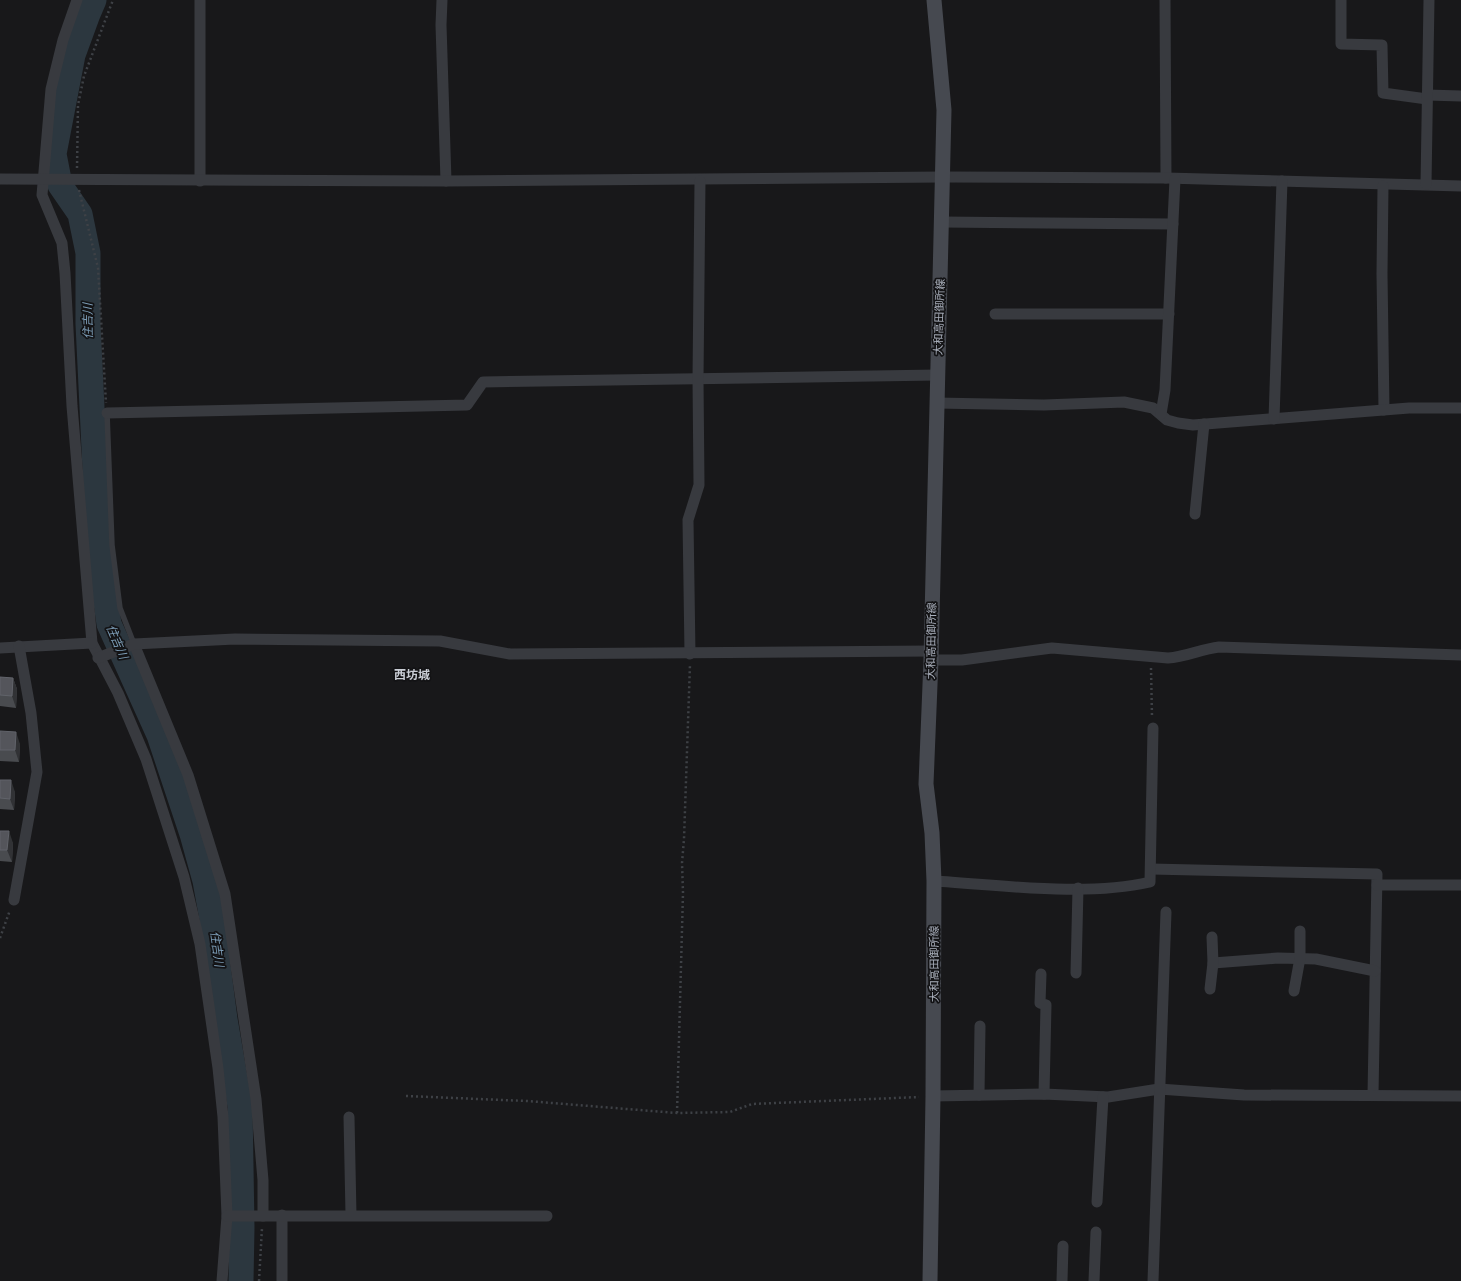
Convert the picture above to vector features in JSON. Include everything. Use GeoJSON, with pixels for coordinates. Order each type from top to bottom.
{"type":"FeatureCollection","features":[{"type":"Feature","properties":{"kind":"main road","name":"大和高田御所線"},"geometry":{"type":"LineString","coordinates":[[930,1281],[934,881],[932,833],[926,784],[931,656],[936,403],[943,177],[943,103],[934,0]]}},
{"type":"Feature","properties":{"kind":"street"},"geometry":{"type":"LineString","coordinates":[[76,0],[63,40],[51,89],[42,195],[62,243],[72,406],[92,643],[98,658],[118,693],[146,759],[187,892],[200,944],[218,1068],[223,1117],[228,1216],[222,1281]]}},
{"type":"Feature","properties":{"kind":"street"},"geometry":{"type":"LineString","coordinates":[[200,0],[200,181]]}},
{"type":"Feature","properties":{"kind":"street"},"geometry":{"type":"LineString","coordinates":[[442,0],[441,25],[446,181]]}},
{"type":"Feature","properties":{"kind":"street"},"geometry":{"type":"LineString","coordinates":[[1161,414],[1165,390],[1173,224],[1165,0]]}},
{"type":"Feature","properties":{"kind":"street"},"geometry":{"type":"LineString","coordinates":[[1341,0],[1341,44],[1382,45],[1383,93],[1427,97],[1461,96]]}},
{"type":"Feature","properties":{"kind":"street"},"geometry":{"type":"LineString","coordinates":[[1426,184],[1429,0]]}},
{"type":"Feature","properties":{"kind":"street"},"geometry":{"type":"LineString","coordinates":[[0,179],[76,181],[700,181],[943,177],[1171,178],[1383,186],[1426,184],[1461,186]]}},
{"type":"Feature","properties":{"kind":"street"},"geometry":{"type":"LineString","coordinates":[[690,654],[688,520],[699,485],[698,379],[700,181]]}},
{"type":"Feature","properties":{"kind":"street"},"geometry":{"type":"LineString","coordinates":[[1274,419],[1282,181]]}},
{"type":"Feature","properties":{"kind":"street"},"geometry":{"type":"LineString","coordinates":[[1383,186],[1382,282],[1384,410]]}},
{"type":"Feature","properties":{"kind":"street"},"geometry":{"type":"LineString","coordinates":[[942,222],[1173,224]]}},
{"type":"Feature","properties":{"kind":"street"},"geometry":{"type":"LineString","coordinates":[[995,314],[1169,314]]}},
{"type":"Feature","properties":{"kind":"street"},"geometry":{"type":"LineString","coordinates":[[106,413],[467,404],[483,382],[937,376]]}},
{"type":"Feature","properties":{"kind":"street"},"geometry":{"type":"LineString","coordinates":[[936,403],[1044,405],[1124,402],[1153,408],[1168,420],[1178,424],[1204,424],[1384,410],[1461,408]]}},
{"type":"Feature","properties":{"kind":"street"},"geometry":{"type":"LineString","coordinates":[[1195,514],[1204,424]]}},
{"type":"Feature","properties":{"kind":"street"},"geometry":{"type":"LineString","coordinates":[[98,658],[134,644],[235,639],[440,641],[510,654],[931,656],[962,660],[1052,648],[1151,657],[1181,657],[1204,648],[1219,647],[1461,655]]}},
{"type":"Feature","properties":{"kind":"street"},"geometry":{"type":"LineString","coordinates":[[0,648],[92,643]]}},
{"type":"Feature","properties":{"kind":"street"},"geometry":{"type":"LineString","coordinates":[[134,644],[188,775],[225,894],[256,1100],[263,1180],[263,1216]]}},
{"type":"Feature","properties":{"kind":"street"},"geometry":{"type":"LineString","coordinates":[[14,900],[37,772],[31,713],[19,646]]}},
{"type":"Feature","properties":{"kind":"street"},"geometry":{"type":"LineString","coordinates":[[934,881],[1078,888],[1109,888],[1150,882],[1153,728]]}},
{"type":"Feature","properties":{"kind":"street"},"geometry":{"type":"LineString","coordinates":[[1151,869],[1377,874],[1373,1095]]}},
{"type":"Feature","properties":{"kind":"street"},"geometry":{"type":"LineString","coordinates":[[1376,885],[1461,885]]}},
{"type":"Feature","properties":{"kind":"street"},"geometry":{"type":"LineString","coordinates":[[1076,972],[1078,888]]}},
{"type":"Feature","properties":{"kind":"street"},"geometry":{"type":"LineString","coordinates":[[1153,1281],[1166,912]]}},
{"type":"Feature","properties":{"kind":"street"},"geometry":{"type":"LineString","coordinates":[[1294,991],[1300,958],[1300,931]]}},
{"type":"Feature","properties":{"kind":"street"},"geometry":{"type":"LineString","coordinates":[[1210,989],[1213,963],[1212,937]]}},
{"type":"Feature","properties":{"kind":"street"},"geometry":{"type":"LineString","coordinates":[[1213,963],[1278,958],[1300,958],[1316,959],[1375,971]]}},
{"type":"Feature","properties":{"kind":"street"},"geometry":{"type":"LineString","coordinates":[[1041,974],[1040,1003],[1046,1005],[1044,1094]]}},
{"type":"Feature","properties":{"kind":"street"},"geometry":{"type":"LineString","coordinates":[[979,1095],[980,1026]]}},
{"type":"Feature","properties":{"kind":"street"},"geometry":{"type":"LineString","coordinates":[[933,1096],[1044,1094],[1103,1097],[1159,1089],[1244,1095],[1461,1096]]}},
{"type":"Feature","properties":{"kind":"street"},"geometry":{"type":"LineString","coordinates":[[1097,1202],[1103,1097]]}},
{"type":"Feature","properties":{"kind":"street"},"geometry":{"type":"LineString","coordinates":[[349,1117],[352,1215]]}},
{"type":"Feature","properties":{"kind":"street"},"geometry":{"type":"LineString","coordinates":[[282,1215],[282,1281]]}},
{"type":"Feature","properties":{"kind":"street"},"geometry":{"type":"LineString","coordinates":[[228,1216],[547,1216]]}},
{"type":"Feature","properties":{"kind":"street"},"geometry":{"type":"LineString","coordinates":[[1094,1281],[1096,1232]]}},
{"type":"Feature","properties":{"kind":"street"},"geometry":{"type":"LineString","coordinates":[[1062,1281],[1063,1246]]}},
{"type":"Feature","properties":{"kind":"lane"},"geometry":{"type":"LineString","coordinates":[[106,413],[112,545],[120,608],[134,644]]}},
{"type":"Feature","properties":{"kind":"path"},"geometry":{"type":"LineString","coordinates":[[106,413],[98,268],[76,181],[78,105],[84,76],[113,0]]}},
{"type":"Feature","properties":{"kind":"path"},"geometry":{"type":"LineString","coordinates":[[676,1113],[683,893],[682,863],[690,654]]}},
{"type":"Feature","properties":{"kind":"path"},"geometry":{"type":"LineString","coordinates":[[1151,657],[1153,728]]}},
{"type":"Feature","properties":{"kind":"path"},"geometry":{"type":"LineString","coordinates":[[0,938],[14,900]]}},
{"type":"Feature","properties":{"kind":"path"},"geometry":{"type":"LineString","coordinates":[[406,1096],[527,1101],[676,1113],[730,1112],[752,1104],[933,1096]]}},
{"type":"Feature","properties":{"kind":"path"},"geometry":{"type":"LineString","coordinates":[[259,1281],[263,1216]]}},
{"type":"Feature","properties":{"kind":"building"},"geometry":{"type":"Polygon","coordinates":[[[0,677],[13,678],[12,696],[0,695],[0,677]]]}},
{"type":"Feature","properties":{"kind":"building"},"geometry":{"type":"Polygon","coordinates":[[[0,731],[16,732],[15,750],[0,750],[0,731]]]}},
{"type":"Feature","properties":{"kind":"building"},"geometry":{"type":"Polygon","coordinates":[[[0,780],[11,780],[10,799],[0,798],[0,780]]]}},
{"type":"Feature","properties":{"kind":"building"},"geometry":{"type":"Polygon","coordinates":[[[0,831],[9,831],[7,850],[0,850],[0,831]]]}},
{"type":"Feature","properties":{"kind":"waterway","name":"住吉川"},"geometry":{"type":"LineString","coordinates":[[94,0],[73,55],[54,154],[60,185],[80,214],[88,253],[88,324],[99,553],[109,624],[159,735],[192,834],[205,881],[212,919],[225,1019],[240,1106],[242,1228],[241,1281]]}},
{"type":"Feature","properties":{"kind":"district","name":"西坊城"},"geometry":{"type":"Point","coordinates":[412,675]}}]}
